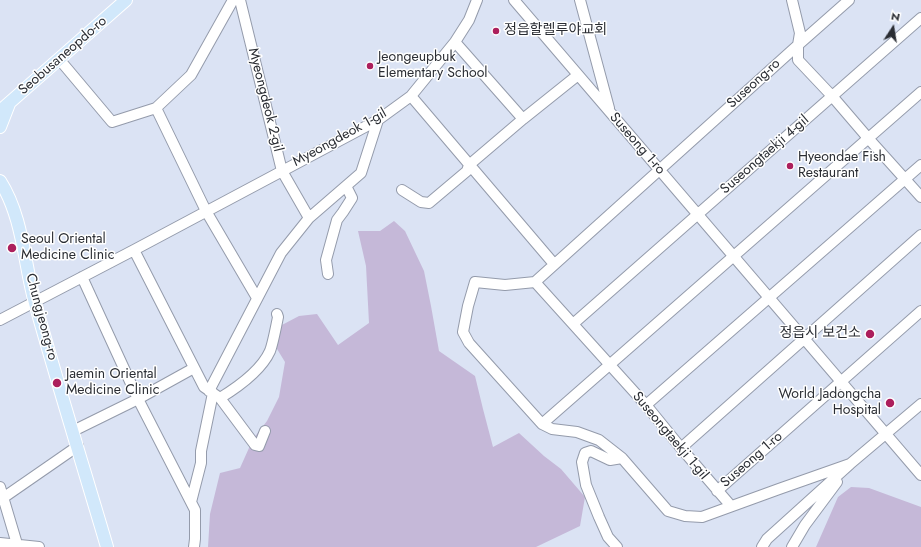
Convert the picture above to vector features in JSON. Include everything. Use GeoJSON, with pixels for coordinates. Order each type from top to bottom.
{"type":"FeatureCollection","features":[{"type":"Feature","properties":{"kind":"main road","name":"Seobusaneopdo-ro"},"geometry":{"type":"LineString","coordinates":[[0,111],[126,0]]}},
{"type":"Feature","properties":{"kind":"main road"},"geometry":{"type":"LineString","coordinates":[[0,127],[10,102]]}},
{"type":"Feature","properties":{"kind":"main road","name":"Chungjeong-ro"},"geometry":{"type":"LineString","coordinates":[[0,181],[17,222],[34,301],[107,547]]}},
{"type":"Feature","properties":{"kind":"street"},"geometry":{"type":"LineString","coordinates":[[59,59],[112,122],[156,108],[192,74],[233,0]]}},
{"type":"Feature","properties":{"kind":"street","name":"Myeongdeok 2-gil"},"geometry":{"type":"LineString","coordinates":[[240,0],[282,171],[309,218]]}},
{"type":"Feature","properties":{"kind":"street","name":"Myeongdeok 1-gil"},"geometry":{"type":"LineString","coordinates":[[0,320],[378,120],[411,96],[455,42],[469,20],[477,0]]}},
{"type":"Feature","properties":{"kind":"street","name":"Suseong 1-ro"},"geometry":{"type":"LineString","coordinates":[[514,0],[921,475]]}},
{"type":"Feature","properties":{"kind":"street"},"geometry":{"type":"LineString","coordinates":[[580,0],[610,112]]}},
{"type":"Feature","properties":{"kind":"street"},"geometry":{"type":"LineString","coordinates":[[792,0],[800,33],[798,60],[832,96],[921,197]]}},
{"type":"Feature","properties":{"kind":"street","name":"Suseong-ro"},"geometry":{"type":"LineString","coordinates":[[660,170],[849,0]]}},
{"type":"Feature","properties":{"kind":"street","name":"Suseongtaekji 4-gil"},"geometry":{"type":"LineString","coordinates":[[697,214],[921,18]]}},
{"type":"Feature","properties":{"kind":"street"},"geometry":{"type":"LineString","coordinates":[[455,42],[523,119]]}},
{"type":"Feature","properties":{"kind":"street"},"geometry":{"type":"LineString","coordinates":[[402,190],[421,202],[429,203],[467,171],[470,165],[523,119],[578,74]]}},
{"type":"Feature","properties":{"kind":"street"},"geometry":{"type":"LineString","coordinates":[[542,424],[921,92]]}},
{"type":"Feature","properties":{"kind":"street"},"geometry":{"type":"LineString","coordinates":[[411,96],[554,264]]}},
{"type":"Feature","properties":{"kind":"street"},"geometry":{"type":"LineString","coordinates":[[156,108],[206,211],[256,298]]}},
{"type":"Feature","properties":{"kind":"street"},"geometry":{"type":"LineString","coordinates":[[191,502],[201,463],[201,451],[214,394],[230,351],[256,298],[281,253],[309,218],[361,173],[378,120]]}},
{"type":"Feature","properties":{"kind":"street"},"geometry":{"type":"LineString","coordinates":[[646,405],[921,165]]}},
{"type":"Feature","properties":{"kind":"street"},"geometry":{"type":"LineString","coordinates":[[660,170],[535,282],[505,285],[475,282],[468,306],[463,332],[469,343],[542,424],[552,429],[577,432],[599,440],[622,458],[668,511],[685,516],[702,517],[850,464]]}},
{"type":"Feature","properties":{"kind":"street"},"geometry":{"type":"LineString","coordinates":[[328,274],[326,260],[337,220],[352,198],[346,186]]}},
{"type":"Feature","properties":{"kind":"street"},"geometry":{"type":"LineString","coordinates":[[573,324],[697,214]]}},
{"type":"Feature","properties":{"kind":"street"},"geometry":{"type":"LineString","coordinates":[[681,448],[921,235]]}},
{"type":"Feature","properties":{"kind":"street"},"geometry":{"type":"LineString","coordinates":[[134,250],[204,387],[214,394],[255,445],[259,446],[265,431]]}},
{"type":"Feature","properties":{"kind":"street"},"geometry":{"type":"LineString","coordinates":[[82,277],[138,399],[195,510],[194,547]]}},
{"type":"Feature","properties":{"kind":"street","name":"Suseongtaekji 1-gil"},"geometry":{"type":"LineString","coordinates":[[535,282],[646,405],[731,506]]}},
{"type":"Feature","properties":{"kind":"street","name":"Suseong 1-ro"},"geometry":{"type":"LineString","coordinates":[[717,490],[921,311]]}},
{"type":"Feature","properties":{"kind":"street"},"geometry":{"type":"LineString","coordinates":[[214,394],[239,386],[261,366],[270,351],[278,317],[277,314]]}},
{"type":"Feature","properties":{"kind":"street"},"geometry":{"type":"LineString","coordinates":[[73,432],[138,399],[194,368]]}},
{"type":"Feature","properties":{"kind":"street"},"geometry":{"type":"LineString","coordinates":[[762,547],[767,539],[850,464],[921,404]]}},
{"type":"Feature","properties":{"kind":"street"},"geometry":{"type":"LineString","coordinates":[[2,499],[78,446]]}},
{"type":"Feature","properties":{"kind":"street"},"geometry":{"type":"LineString","coordinates":[[617,547],[608,537],[592,502],[586,485],[582,462],[585,453],[591,451],[610,460],[622,458]]}},
{"type":"Feature","properties":{"kind":"street"},"geometry":{"type":"LineString","coordinates":[[792,547],[805,525],[850,464]]}},
{"type":"Feature","properties":{"kind":"street"},"geometry":{"type":"LineString","coordinates":[[0,487],[2,499],[17,544]]}},
{"type":"Feature","properties":{"kind":"street"},"geometry":{"type":"LineString","coordinates":[[0,542],[39,547]]}},
{"type":"Feature","properties":{"kind":"shaded area"},"geometry":{"type":"Polygon","coordinates":[[[394,221],[405,231],[424,271],[439,351],[475,376],[493,447],[519,433],[561,469],[585,497],[580,526],[536,547],[208,547],[210,514],[220,473],[240,468],[253,439],[267,421],[279,397],[285,362],[274,344],[280,326],[299,316],[317,314],[338,345],[369,323],[366,266],[358,231],[380,231],[394,221]]]}},
{"type":"Feature","properties":{"kind":"shaded area"},"geometry":{"type":"Polygon","coordinates":[[[851,487],[869,488],[921,507],[921,547],[816,547],[838,497],[851,487]]]}},
{"type":"Feature","properties":{"kind":"place","name":"정읍할렐루야교회"},"geometry":{"type":"Point","coordinates":[496,31]}},
{"type":"Feature","properties":{"kind":"place","name":"Jeongeupbuk Elementary School"},"geometry":{"type":"Point","coordinates":[370,66]}},
{"type":"Feature","properties":{"kind":"place","name":"Hyeondae Fish Restaurant"},"geometry":{"type":"Point","coordinates":[790,166]}},
{"type":"Feature","properties":{"kind":"place","name":"Seoul Oriental Medicine Clinic"},"geometry":{"type":"Point","coordinates":[12,248]}},
{"type":"Feature","properties":{"kind":"place","name":"정읍시 보건소"},"geometry":{"type":"Point","coordinates":[870,334]}},
{"type":"Feature","properties":{"kind":"place","name":"Jaemin Oriental Medicine Clinic"},"geometry":{"type":"Point","coordinates":[57,383]}},
{"type":"Feature","properties":{"kind":"place","name":"World Jadongcha Hospital"},"geometry":{"type":"Point","coordinates":[890,403]}}]}
